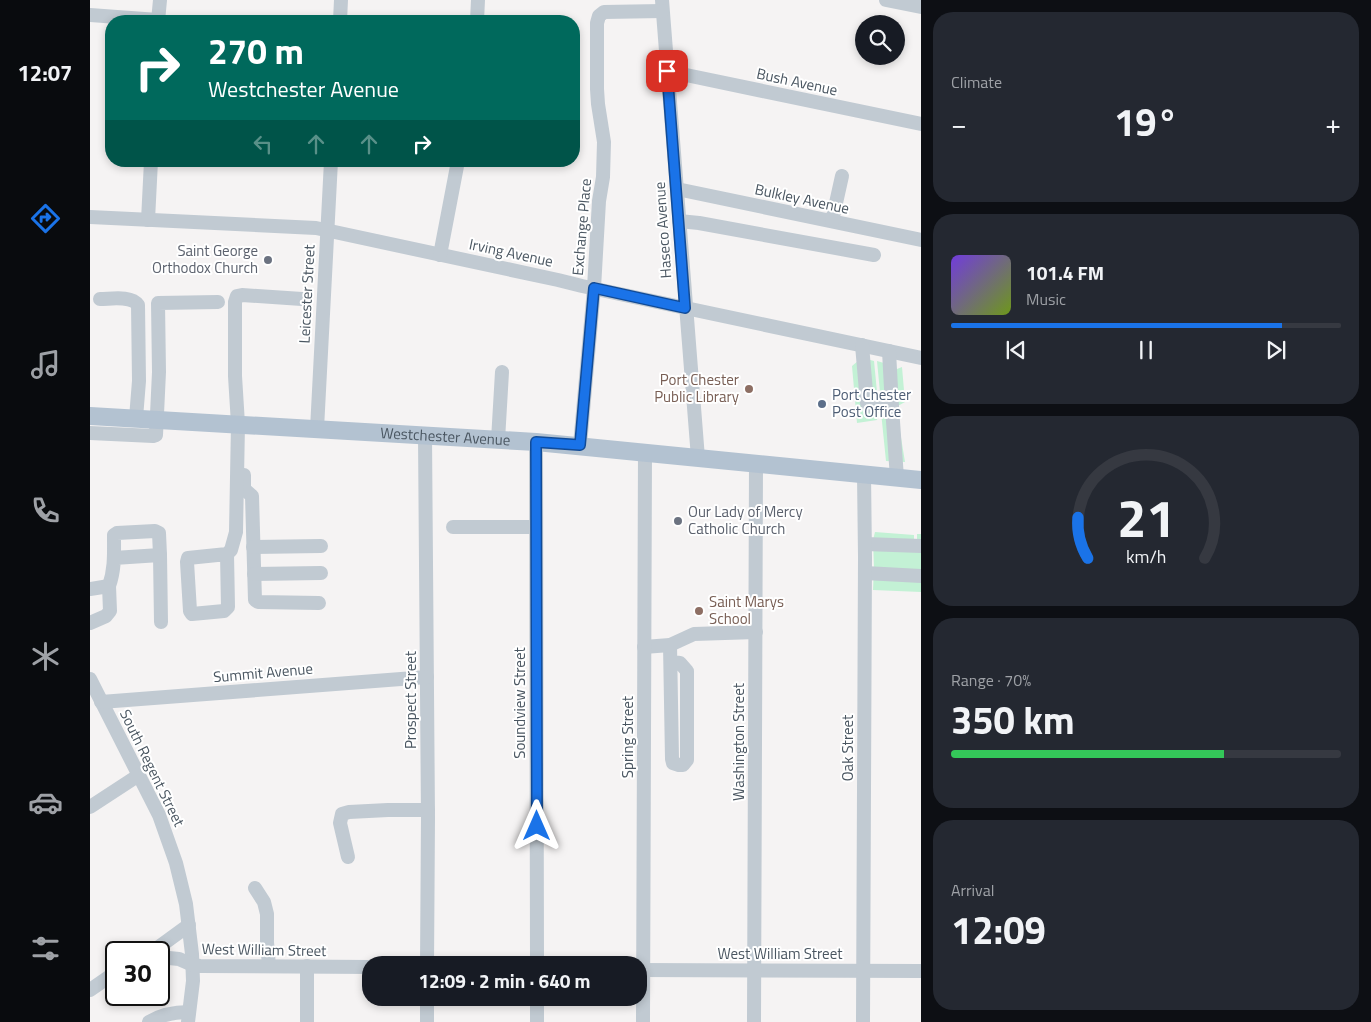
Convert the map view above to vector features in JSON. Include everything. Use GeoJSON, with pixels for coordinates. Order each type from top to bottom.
{"type":"FeatureCollection","features":[{"type":"Feature","properties":{"kind":"main road","name":"Westchester Avenue"},"geometry":{"type":"LineString","coordinates":[[90,416],[580,445],[921,480]]}},
{"type":"Feature","properties":{"kind":"street"},"geometry":{"type":"LineString","coordinates":[[159,15],[160,0]]}},
{"type":"Feature","properties":{"kind":"street"},"geometry":{"type":"LineString","coordinates":[[340,15],[341,0]]}},
{"type":"Feature","properties":{"kind":"street"},"geometry":{"type":"LineString","coordinates":[[477,15],[478,0]]}},
{"type":"Feature","properties":{"kind":"street"},"geometry":{"type":"LineString","coordinates":[[886,0],[921,7]]}},
{"type":"Feature","properties":{"kind":"street","name":"Haseco Avenue"},"geometry":{"type":"LineString","coordinates":[[662,6],[698,458]]}},
{"type":"Feature","properties":{"kind":"street","name":"Exchange Place"},"geometry":{"type":"LineString","coordinates":[[580,445],[594,288],[599,201],[603,177],[604,142],[597,88],[597,32],[599,16],[604,12],[662,6]]}},
{"type":"Feature","properties":{"kind":"street"},"geometry":{"type":"LineString","coordinates":[[90,15],[105,16]]}},
{"type":"Feature","properties":{"kind":"street","name":"Bush Avenue"},"geometry":{"type":"LineString","coordinates":[[667,71],[921,124]]}},
{"type":"Feature","properties":{"kind":"street"},"geometry":{"type":"LineString","coordinates":[[148,220],[151,167]]}},
{"type":"Feature","properties":{"kind":"street","name":"Leicester Street"},"geometry":{"type":"LineString","coordinates":[[317,429],[331,167]]}},
{"type":"Feature","properties":{"kind":"street"},"geometry":{"type":"LineString","coordinates":[[440,255],[457,167]]}},
{"type":"Feature","properties":{"kind":"street"},"geometry":{"type":"LineString","coordinates":[[832,221],[842,176]]}},
{"type":"Feature","properties":{"kind":"street","name":"Bulkley Avenue"},"geometry":{"type":"LineString","coordinates":[[677,189],[921,240]]}},
{"type":"Feature","properties":{"kind":"street","name":"Irving Avenue"},"geometry":{"type":"LineString","coordinates":[[90,217],[316,228],[889,351],[920,355]]}},
{"type":"Feature","properties":{"kind":"street"},"geometry":{"type":"LineString","coordinates":[[679,221],[874,255]]}},
{"type":"Feature","properties":{"kind":"street"},"geometry":{"type":"LineString","coordinates":[[302,300],[237,296],[235,302],[235,376],[241,424],[244,489],[252,496],[254,597],[258,602],[319,603]]}},
{"type":"Feature","properties":{"kind":"street"},"geometry":{"type":"LineString","coordinates":[[100,299],[130,299],[138,305],[139,381],[136,418]]}},
{"type":"Feature","properties":{"kind":"street"},"geometry":{"type":"LineString","coordinates":[[90,433],[156,435],[158,303],[218,302]]}},
{"type":"Feature","properties":{"kind":"street"},"geometry":{"type":"LineString","coordinates":[[862,345],[867,403],[869,406],[892,407]]}},
{"type":"Feature","properties":{"kind":"street"},"geometry":{"type":"LineString","coordinates":[[889,351],[898,478]]}},
{"type":"Feature","properties":{"kind":"street"},"geometry":{"type":"LineString","coordinates":[[498,440],[502,372]]}},
{"type":"Feature","properties":{"kind":"street"},"geometry":{"type":"LineString","coordinates":[[227,554],[228,608],[224,611],[192,614],[190,611],[188,558],[227,554],[231,550],[236,532],[241,424]]}},
{"type":"Feature","properties":{"kind":"street","name":"Prospect Street"},"geometry":{"type":"LineString","coordinates":[[425,436],[428,810],[426,956]]}},
{"type":"Feature","properties":{"kind":"street","name":"Soundview Street"},"geometry":{"type":"LineString","coordinates":[[536,442],[537,956]]}},
{"type":"Feature","properties":{"kind":"street","name":"Spring Street"},"geometry":{"type":"LineString","coordinates":[[641,956],[645,452]]}},
{"type":"Feature","properties":{"kind":"street","name":"Washington Street"},"geometry":{"type":"LineString","coordinates":[[754,1022],[756,463]]}},
{"type":"Feature","properties":{"kind":"street","name":"Oak Street"},"geometry":{"type":"LineString","coordinates":[[863,1022],[864,474]]}},
{"type":"Feature","properties":{"kind":"street"},"geometry":{"type":"LineString","coordinates":[[453,527],[536,527]]}},
{"type":"Feature","properties":{"kind":"street"},"geometry":{"type":"LineString","coordinates":[[90,622],[106,616],[110,611],[109,586],[113,576],[114,535],[117,533],[155,531],[159,533],[161,622]]}},
{"type":"Feature","properties":{"kind":"street"},"geometry":{"type":"LineString","coordinates":[[865,544],[921,546]]}},
{"type":"Feature","properties":{"kind":"street"},"geometry":{"type":"LineString","coordinates":[[254,547],[321,546]]}},
{"type":"Feature","properties":{"kind":"street"},"geometry":{"type":"LineString","coordinates":[[114,558],[160,555]]}},
{"type":"Feature","properties":{"kind":"street"},"geometry":{"type":"LineString","coordinates":[[254,574],[321,573]]}},
{"type":"Feature","properties":{"kind":"street"},"geometry":{"type":"LineString","coordinates":[[865,573],[921,576]]}},
{"type":"Feature","properties":{"kind":"street"},"geometry":{"type":"LineString","coordinates":[[90,589],[109,586]]}},
{"type":"Feature","properties":{"kind":"street"},"geometry":{"type":"LineString","coordinates":[[644,647],[670,645],[694,634],[756,632]]}},
{"type":"Feature","properties":{"kind":"street"},"geometry":{"type":"LineString","coordinates":[[670,645],[672,759],[673,763],[684,765],[687,760],[687,671],[680,662],[671,662]]}},
{"type":"Feature","properties":{"kind":"street","name":"Summit Avenue"},"geometry":{"type":"LineString","coordinates":[[101,702],[427,677]]}},
{"type":"Feature","properties":{"kind":"street","name":"South Regent Street"},"geometry":{"type":"LineString","coordinates":[[90,679],[159,815],[176,863],[186,904],[191,936],[193,981],[189,1017]]}},
{"type":"Feature","properties":{"kind":"street"},"geometry":{"type":"LineString","coordinates":[[90,807],[139,775]]}},
{"type":"Feature","properties":{"kind":"street"},"geometry":{"type":"LineString","coordinates":[[348,857],[340,823],[342,814],[378,810],[428,810]]}},
{"type":"Feature","properties":{"kind":"street"},"geometry":{"type":"LineString","coordinates":[[255,888],[264,902],[268,914],[267,942],[269,966]]}},
{"type":"Feature","properties":{"kind":"street","name":"West William Street"},"geometry":{"type":"LineString","coordinates":[[167,941],[188,925]]}},
{"type":"Feature","properties":{"kind":"street","name":"West William Street"},"geometry":{"type":"LineString","coordinates":[[170,958],[179,958],[193,965],[200,966],[362,967]]}},
{"type":"Feature","properties":{"kind":"street"},"geometry":{"type":"LineString","coordinates":[[307,966],[307,1022]]}},
{"type":"Feature","properties":{"kind":"street","name":"West William Street"},"geometry":{"type":"LineString","coordinates":[[647,970],[921,971]]}},
{"type":"Feature","properties":{"kind":"street"},"geometry":{"type":"LineString","coordinates":[[90,990],[105,980]]}},
{"type":"Feature","properties":{"kind":"street"},"geometry":{"type":"LineString","coordinates":[[427,1006],[427,1022]]}},
{"type":"Feature","properties":{"kind":"street"},"geometry":{"type":"LineString","coordinates":[[537,1006],[537,1022]]}},
{"type":"Feature","properties":{"kind":"street","name":"Spring Street"},"geometry":{"type":"LineString","coordinates":[[642,1006],[643,1022]]}},
{"type":"Feature","properties":{"kind":"street"},"geometry":{"type":"LineString","coordinates":[[149,1022],[157,1017],[173,1012],[189,1017]]}},
{"type":"Feature","properties":{"kind":"green space"},"geometry":{"type":"Polygon","coordinates":[[[859,357],[874,361],[878,402],[881,403],[877,361],[884,363],[892,371],[902,367],[905,402],[896,407],[905,462],[886,461],[881,412],[878,413],[877,420],[857,423],[852,366],[858,361],[859,357]]]}},
{"type":"Feature","properties":{"kind":"green space"},"geometry":{"type":"Polygon","coordinates":[[[875,532],[914,535],[914,543],[917,543],[917,534],[921,534],[921,592],[873,590],[873,540],[875,532]]]}},
{"type":"Feature","properties":{"kind":"place","name":"Saint George Orthodox Church"},"geometry":{"type":"Point","coordinates":[268,260]}},
{"type":"Feature","properties":{"kind":"place","name":"Port Chester Public Library"},"geometry":{"type":"Point","coordinates":[749,389]}},
{"type":"Feature","properties":{"kind":"place","name":"Port Chester Post Office"},"geometry":{"type":"Point","coordinates":[822,404]}},
{"type":"Feature","properties":{"kind":"place","name":"Our Lady of Mercy Catholic Church"},"geometry":{"type":"Point","coordinates":[678,521]}},
{"type":"Feature","properties":{"kind":"place","name":"Saint Marys School"},"geometry":{"type":"Point","coordinates":[699,611]}},
{"type":"Feature","properties":{"kind":"route"},"geometry":{"type":"LineString","coordinates":[[537,826],[536,442],[580,445],[594,288],[685,308],[667,71]]}}]}
